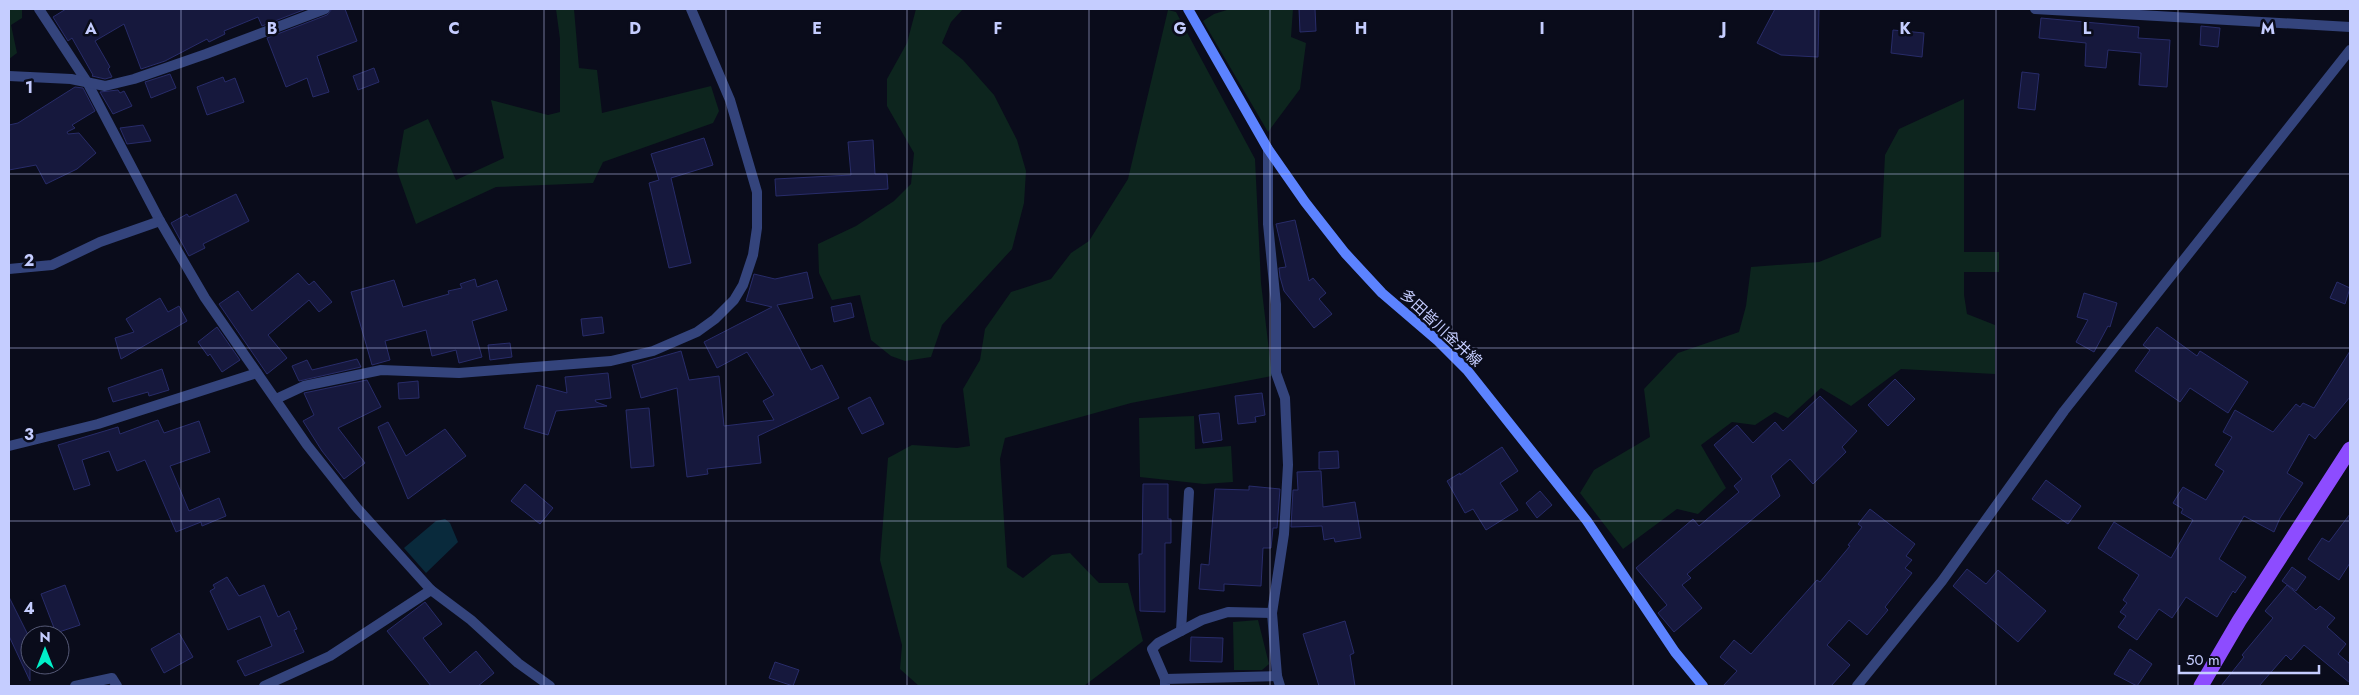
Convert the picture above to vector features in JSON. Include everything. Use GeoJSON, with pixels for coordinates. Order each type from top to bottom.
{"type":"FeatureCollection","features":[{"type":"Feature","properties":{"kind":"main road","name":"多田皆川金井線"},"geometry":{"type":"LineString","coordinates":[[1188,9],[1268,149],[1304,202],[1345,253],[1382,293],[1438,341],[1467,370],[1587,521],[1674,652],[1703,686]]}},
{"type":"Feature","properties":{"kind":"main road"},"geometry":{"type":"LineString","coordinates":[[2201,686],[2239,621],[2350,448]]}},
{"type":"Feature","properties":{"kind":"street"},"geometry":{"type":"LineString","coordinates":[[39,9],[87,82],[160,221],[205,298],[308,445],[357,508],[432,590],[472,620],[518,663],[550,686]]}},
{"type":"Feature","properties":{"kind":"street"},"geometry":{"type":"LineString","coordinates":[[9,76],[71,79],[105,86],[134,79],[325,9]]}},
{"type":"Feature","properties":{"kind":"street"},"geometry":{"type":"LineString","coordinates":[[276,399],[304,386],[381,370],[459,373],[611,361],[654,351],[697,332],[715,319],[734,300],[743,285],[753,255],[758,228],[757,192],[730,100],[691,9]]}},
{"type":"Feature","properties":{"kind":"street"},"geometry":{"type":"LineString","coordinates":[[2036,9],[2350,27]]}},
{"type":"Feature","properties":{"kind":"street"},"geometry":{"type":"LineString","coordinates":[[1857,686],[1942,581],[2064,411],[2350,50]]}},
{"type":"Feature","properties":{"kind":"street"},"geometry":{"type":"LineString","coordinates":[[1268,149],[1268,224],[1276,304],[1276,373],[1284,398],[1288,465],[1284,534],[1272,613],[1279,681],[1165,682],[1152,649],[1158,643],[1202,620],[1228,612],[1272,613]]}},
{"type":"Feature","properties":{"kind":"street"},"geometry":{"type":"LineString","coordinates":[[9,269],[52,265],[100,242],[160,221]]}},
{"type":"Feature","properties":{"kind":"street"},"geometry":{"type":"LineString","coordinates":[[9,446],[98,424],[257,373]]}},
{"type":"Feature","properties":{"kind":"street"},"geometry":{"type":"LineString","coordinates":[[1181,631],[1190,492]]}},
{"type":"Feature","properties":{"kind":"street"},"geometry":{"type":"LineString","coordinates":[[264,686],[330,656],[432,590]]}},
{"type":"Feature","properties":{"kind":"street"},"geometry":{"type":"LineString","coordinates":[[75,686],[112,678],[117,686]]}},
{"type":"Feature","properties":{"kind":"green space"},"geometry":{"type":"Polygon","coordinates":[[[9,9],[22,9],[22,18],[11,25],[17,53],[9,59],[9,9]]]}},
{"type":"Feature","properties":{"kind":"green space"},"geometry":{"type":"Polygon","coordinates":[[[556,9],[574,9],[579,68],[597,70],[602,113],[711,86],[719,111],[713,123],[603,162],[593,183],[496,187],[416,224],[397,171],[404,130],[428,119],[456,180],[504,158],[491,100],[548,115],[560,112],[560,39],[556,9]]]}},
{"type":"Feature","properties":{"kind":"green space"},"geometry":{"type":"Polygon","coordinates":[[[916,9],[963,9],[951,22],[942,43],[963,60],[994,95],[1017,140],[1026,171],[1024,203],[1012,249],[942,325],[931,357],[905,361],[891,356],[871,340],[860,295],[832,300],[819,273],[818,244],[856,226],[894,201],[911,184],[914,153],[887,106],[887,79],[907,43],[916,9]]]}},
{"type":"Feature","properties":{"kind":"green space"},"geometry":{"type":"Polygon","coordinates":[[[1230,9],[1293,9],[1291,37],[1306,43],[1300,89],[1268,132],[1203,21],[1214,14],[1230,9]]]}},
{"type":"Feature","properties":{"kind":"green space"},"geometry":{"type":"Polygon","coordinates":[[[1168,10],[1176,12],[1255,159],[1261,283],[1272,376],[1131,403],[1005,438],[1000,459],[1007,567],[1023,578],[1052,555],[1070,553],[1099,583],[1128,583],[1143,641],[1084,686],[919,686],[900,669],[902,645],[880,560],[888,458],[912,445],[957,448],[970,446],[963,389],[980,360],[985,329],[1011,292],[1051,279],[1071,253],[1089,241],[1128,179],[1168,10]]]}},
{"type":"Feature","properties":{"kind":"green space"},"geometry":{"type":"Polygon","coordinates":[[[1964,99],[1964,252],[1999,252],[1999,272],[1964,272],[1964,295],[1967,314],[1995,325],[1995,374],[1901,369],[1851,406],[1821,388],[1788,418],[1775,412],[1755,425],[1732,422],[1701,445],[1726,488],[1698,514],[1677,509],[1623,549],[1580,493],[1594,470],[1650,437],[1644,389],[1678,353],[1739,332],[1746,306],[1751,267],[1819,262],[1881,237],[1885,155],[1899,129],[1964,99]]]}},
{"type":"Feature","properties":{"kind":"green space"},"geometry":{"type":"Polygon","coordinates":[[[1194,416],[1195,449],[1231,446],[1233,482],[1204,484],[1140,477],[1139,418],[1194,416]]]}},
{"type":"Feature","properties":{"kind":"green space"},"geometry":{"type":"Polygon","coordinates":[[[1258,620],[1269,664],[1262,670],[1234,670],[1233,622],[1258,620]]]}},
{"type":"Feature","properties":{"kind":"water"},"geometry":{"type":"Polygon","coordinates":[[[445,519],[450,523],[458,542],[426,573],[404,548],[436,521],[445,519]]]}},
{"type":"Feature","properties":{"kind":"building"},"geometry":{"type":"Polygon","coordinates":[[[66,9],[306,9],[262,26],[258,17],[224,31],[225,34],[209,42],[207,39],[165,61],[141,69],[124,24],[95,41],[110,67],[108,69],[112,77],[105,79],[92,76],[72,38],[68,41],[53,17],[66,9]]]}},
{"type":"Feature","properties":{"kind":"building"},"geometry":{"type":"Polygon","coordinates":[[[332,9],[345,9],[357,41],[317,56],[329,92],[313,97],[307,78],[286,87],[267,38],[327,15],[332,9]]]}},
{"type":"Feature","properties":{"kind":"building"},"geometry":{"type":"Polygon","coordinates":[[[1299,9],[1315,9],[1316,31],[1300,32],[1299,9]]]}},
{"type":"Feature","properties":{"kind":"building"},"geometry":{"type":"Polygon","coordinates":[[[1775,9],[1819,9],[1818,57],[1781,55],[1757,43],[1775,9]]]}},
{"type":"Feature","properties":{"kind":"building"},"geometry":{"type":"Polygon","coordinates":[[[2041,18],[2139,27],[2138,38],[2170,40],[2167,87],[2139,85],[2141,53],[2108,50],[2106,68],[2085,66],[2086,43],[2039,38],[2041,18]]]}},
{"type":"Feature","properties":{"kind":"building"},"geometry":{"type":"Polygon","coordinates":[[[2201,26],[2220,28],[2218,47],[2200,45],[2201,26]]]}},
{"type":"Feature","properties":{"kind":"building"},"geometry":{"type":"Polygon","coordinates":[[[1893,30],[1924,33],[1922,57],[1891,53],[1893,30]]]}},
{"type":"Feature","properties":{"kind":"building"},"geometry":{"type":"Polygon","coordinates":[[[374,68],[379,82],[358,90],[353,76],[374,68]]]}},
{"type":"Feature","properties":{"kind":"building"},"geometry":{"type":"Polygon","coordinates":[[[2022,72],[2039,74],[2035,110],[2018,108],[2022,72]]]}},
{"type":"Feature","properties":{"kind":"building"},"geometry":{"type":"Polygon","coordinates":[[[170,74],[176,88],[151,98],[145,82],[170,74]]]}},
{"type":"Feature","properties":{"kind":"building"},"geometry":{"type":"Polygon","coordinates":[[[223,77],[225,82],[235,78],[244,102],[207,115],[197,87],[223,77]]]}},
{"type":"Feature","properties":{"kind":"building"},"geometry":{"type":"Polygon","coordinates":[[[75,87],[83,88],[95,111],[72,125],[75,128],[67,132],[68,134],[79,133],[96,153],[77,169],[46,184],[36,165],[9,170],[9,125],[18,123],[75,87]]]}},
{"type":"Feature","properties":{"kind":"building"},"geometry":{"type":"Polygon","coordinates":[[[118,90],[120,93],[124,91],[132,106],[113,114],[100,92],[118,90]]]}},
{"type":"Feature","properties":{"kind":"building"},"geometry":{"type":"Polygon","coordinates":[[[143,125],[151,141],[127,144],[120,128],[143,125]]]}},
{"type":"Feature","properties":{"kind":"building"},"geometry":{"type":"Polygon","coordinates":[[[704,138],[713,165],[671,178],[691,263],[669,268],[649,183],[659,180],[651,154],[704,138]]]}},
{"type":"Feature","properties":{"kind":"building"},"geometry":{"type":"Polygon","coordinates":[[[873,140],[875,174],[887,174],[888,189],[776,196],[775,179],[851,175],[848,142],[873,140]]]}},
{"type":"Feature","properties":{"kind":"building"},"geometry":{"type":"Polygon","coordinates":[[[236,194],[249,221],[203,244],[205,248],[189,256],[171,223],[187,214],[189,217],[236,194]]]}},
{"type":"Feature","properties":{"kind":"building"},"geometry":{"type":"Polygon","coordinates":[[[1295,220],[1309,281],[1313,278],[1326,293],[1319,299],[1332,314],[1314,328],[1284,291],[1280,277],[1279,268],[1286,267],[1276,224],[1295,220]]]}},
{"type":"Feature","properties":{"kind":"building"},"geometry":{"type":"Polygon","coordinates":[[[807,272],[813,298],[777,305],[811,370],[822,365],[839,398],[758,436],[761,463],[707,469],[708,474],[687,477],[677,388],[641,398],[632,365],[681,351],[689,380],[719,376],[724,426],[774,420],[763,401],[774,395],[747,352],[717,368],[704,342],[772,307],[746,301],[754,274],[775,279],[807,272]]]}},
{"type":"Feature","properties":{"kind":"building"},"geometry":{"type":"Polygon","coordinates":[[[298,273],[309,285],[314,281],[332,302],[319,312],[309,300],[268,335],[287,358],[267,374],[219,304],[238,291],[252,311],[298,273]]]}},
{"type":"Feature","properties":{"kind":"building"},"geometry":{"type":"Polygon","coordinates":[[[475,279],[477,287],[497,280],[507,310],[472,321],[482,357],[459,363],[456,350],[432,356],[426,330],[385,341],[390,360],[372,365],[351,292],[394,280],[403,307],[449,294],[448,291],[462,288],[460,284],[475,279]]]}},
{"type":"Feature","properties":{"kind":"building"},"geometry":{"type":"Polygon","coordinates":[[[2337,282],[2350,288],[2345,304],[2330,298],[2337,282]]]}},
{"type":"Feature","properties":{"kind":"building"},"geometry":{"type":"Polygon","coordinates":[[[2084,293],[2117,303],[2110,327],[2108,326],[2094,352],[2076,342],[2088,320],[2077,317],[2084,293]]]}},
{"type":"Feature","properties":{"kind":"building"},"geometry":{"type":"Polygon","coordinates":[[[160,298],[168,312],[179,306],[187,321],[121,359],[115,338],[134,332],[126,319],[160,298]]]}},
{"type":"Feature","properties":{"kind":"building"},"geometry":{"type":"Polygon","coordinates":[[[851,303],[854,317],[834,322],[831,307],[851,303]]]}},
{"type":"Feature","properties":{"kind":"building"},"geometry":{"type":"Polygon","coordinates":[[[602,317],[604,333],[583,336],[581,319],[602,317]]]}},
{"type":"Feature","properties":{"kind":"building"},"geometry":{"type":"Polygon","coordinates":[[[217,327],[240,360],[222,372],[210,354],[208,356],[198,342],[217,327]]]}},
{"type":"Feature","properties":{"kind":"building"},"geometry":{"type":"Polygon","coordinates":[[[2157,327],[2197,356],[2200,351],[2248,382],[2228,413],[2190,388],[2180,402],[2135,371],[2150,350],[2143,345],[2157,327]]]}},
{"type":"Feature","properties":{"kind":"building"},"geometry":{"type":"Polygon","coordinates":[[[510,343],[512,357],[490,360],[488,345],[510,343]]]}},
{"type":"Feature","properties":{"kind":"building"},"geometry":{"type":"Polygon","coordinates":[[[2350,351],[2350,397],[2315,439],[2309,434],[2287,473],[2303,483],[2280,518],[2274,532],[2244,516],[2219,559],[2246,577],[2235,593],[2233,591],[2217,617],[2186,597],[2172,618],[2159,609],[2137,640],[2118,627],[2126,616],[2120,612],[2127,603],[2123,600],[2139,575],[2098,548],[2114,522],[2171,558],[2193,520],[2181,513],[2183,509],[2173,503],[2183,487],[2206,500],[2224,471],[2215,465],[2232,437],[2223,432],[2235,410],[2273,432],[2296,404],[2300,407],[2303,403],[2314,408],[2350,351]]]}},
{"type":"Feature","properties":{"kind":"building"},"geometry":{"type":"Polygon","coordinates":[[[357,359],[361,367],[299,381],[292,366],[307,360],[312,370],[357,359]]]}},
{"type":"Feature","properties":{"kind":"building"},"geometry":{"type":"Polygon","coordinates":[[[162,369],[169,390],[149,396],[148,392],[113,402],[108,388],[162,369]]]}},
{"type":"Feature","properties":{"kind":"building"},"geometry":{"type":"Polygon","coordinates":[[[608,373],[611,398],[595,400],[607,406],[556,411],[548,435],[524,428],[537,385],[567,393],[565,377],[608,373]]]}},
{"type":"Feature","properties":{"kind":"building"},"geometry":{"type":"Polygon","coordinates":[[[1895,379],[1915,399],[1888,426],[1868,405],[1895,379]]]}},
{"type":"Feature","properties":{"kind":"building"},"geometry":{"type":"Polygon","coordinates":[[[367,380],[381,407],[338,428],[365,463],[344,479],[322,451],[303,421],[314,415],[304,393],[367,380]]]}},
{"type":"Feature","properties":{"kind":"building"},"geometry":{"type":"Polygon","coordinates":[[[418,381],[419,398],[399,399],[398,383],[418,381]]]}},
{"type":"Feature","properties":{"kind":"building"},"geometry":{"type":"Polygon","coordinates":[[[1262,393],[1265,415],[1255,417],[1256,422],[1238,424],[1235,396],[1262,393]]]}},
{"type":"Feature","properties":{"kind":"building"},"geometry":{"type":"Polygon","coordinates":[[[1820,396],[1857,431],[1842,447],[1846,452],[1813,484],[1790,459],[1771,476],[1780,496],[1687,574],[1691,578],[1682,585],[1702,608],[1674,632],[1658,613],[1667,605],[1636,568],[1693,519],[1699,526],[1739,492],[1734,486],[1742,479],[1714,445],[1737,425],[1753,443],[1775,422],[1783,431],[1820,396]]]}},
{"type":"Feature","properties":{"kind":"building"},"geometry":{"type":"Polygon","coordinates":[[[870,397],[884,424],[862,434],[848,408],[870,397]]]}},
{"type":"Feature","properties":{"kind":"building"},"geometry":{"type":"Polygon","coordinates":[[[649,408],[654,466],[631,468],[626,410],[649,408]]]}},
{"type":"Feature","properties":{"kind":"building"},"geometry":{"type":"Polygon","coordinates":[[[1219,413],[1222,440],[1203,443],[1199,415],[1219,413]]]}},
{"type":"Feature","properties":{"kind":"building"},"geometry":{"type":"Polygon","coordinates":[[[158,420],[164,433],[199,421],[210,452],[170,466],[189,511],[219,498],[226,516],[202,526],[201,522],[176,532],[145,460],[117,471],[109,451],[82,460],[90,485],[74,490],[58,445],[118,427],[120,434],[158,420]]]}},
{"type":"Feature","properties":{"kind":"building"},"geometry":{"type":"Polygon","coordinates":[[[388,422],[406,456],[445,429],[466,456],[408,499],[378,427],[388,422]]]}},
{"type":"Feature","properties":{"kind":"building"},"geometry":{"type":"Polygon","coordinates":[[[1502,447],[1518,471],[1500,483],[1518,510],[1486,530],[1473,509],[1465,513],[1447,481],[1460,473],[1460,475],[1502,447]]]}},
{"type":"Feature","properties":{"kind":"building"},"geometry":{"type":"Polygon","coordinates":[[[1338,451],[1339,468],[1319,469],[1319,452],[1338,451]]]}},
{"type":"Feature","properties":{"kind":"building"},"geometry":{"type":"Polygon","coordinates":[[[1321,471],[1323,507],[1355,502],[1361,538],[1335,542],[1334,538],[1324,540],[1322,526],[1291,527],[1293,490],[1298,490],[1297,472],[1321,471]]]}},
{"type":"Feature","properties":{"kind":"building"},"geometry":{"type":"Polygon","coordinates":[[[2046,480],[2081,506],[2068,524],[2032,499],[2046,480]]]}},
{"type":"Feature","properties":{"kind":"building"},"geometry":{"type":"Polygon","coordinates":[[[525,484],[553,508],[540,524],[511,501],[525,484]]]}},
{"type":"Feature","properties":{"kind":"building"},"geometry":{"type":"Polygon","coordinates":[[[1143,484],[1168,484],[1168,519],[1171,519],[1171,543],[1165,543],[1165,612],[1140,611],[1139,554],[1142,554],[1143,484]]]}},
{"type":"Feature","properties":{"kind":"building"},"geometry":{"type":"Polygon","coordinates":[[[1249,486],[1280,489],[1277,528],[1273,528],[1271,548],[1263,548],[1261,586],[1224,584],[1224,591],[1199,589],[1201,564],[1209,565],[1215,489],[1249,490],[1249,486]]]}},
{"type":"Feature","properties":{"kind":"building"},"geometry":{"type":"Polygon","coordinates":[[[1540,491],[1552,505],[1537,518],[1526,503],[1540,491]]]}},
{"type":"Feature","properties":{"kind":"building"},"geometry":{"type":"Polygon","coordinates":[[[1870,509],[1915,544],[1906,556],[1912,560],[1905,568],[1912,573],[1885,607],[1888,610],[1867,635],[1849,620],[1827,645],[1850,665],[1831,686],[1723,686],[1737,671],[1720,657],[1734,640],[1751,654],[1817,580],[1820,582],[1850,546],[1848,545],[1862,527],[1858,524],[1870,509]]]}},
{"type":"Feature","properties":{"kind":"building"},"geometry":{"type":"Polygon","coordinates":[[[2350,514],[2350,563],[2339,580],[2308,559],[2322,538],[2329,542],[2350,514]]]}},
{"type":"Feature","properties":{"kind":"building"},"geometry":{"type":"Polygon","coordinates":[[[2292,567],[2306,577],[2296,591],[2282,581],[2292,567]]]}},
{"type":"Feature","properties":{"kind":"building"},"geometry":{"type":"Polygon","coordinates":[[[1967,569],[1986,584],[1998,570],[2046,611],[2018,642],[1953,586],[1967,569]]]}},
{"type":"Feature","properties":{"kind":"building"},"geometry":{"type":"Polygon","coordinates":[[[227,577],[239,596],[264,585],[278,617],[289,611],[297,629],[294,630],[304,652],[245,676],[237,661],[272,646],[260,616],[228,630],[210,591],[215,588],[213,585],[227,577]]]}},
{"type":"Feature","properties":{"kind":"building"},"geometry":{"type":"Polygon","coordinates":[[[65,585],[80,625],[70,628],[70,625],[53,625],[41,594],[65,585]]]}},
{"type":"Feature","properties":{"kind":"building"},"geometry":{"type":"Polygon","coordinates":[[[2287,585],[2316,610],[2320,606],[2335,618],[2327,627],[2346,644],[2338,654],[2350,664],[2350,683],[2304,645],[2291,660],[2286,655],[2259,686],[2221,686],[2244,657],[2242,655],[2273,618],[2265,611],[2287,585]]]}},
{"type":"Feature","properties":{"kind":"building"},"geometry":{"type":"Polygon","coordinates":[[[9,597],[23,625],[20,625],[20,660],[9,636],[9,597]]]}},
{"type":"Feature","properties":{"kind":"building"},"geometry":{"type":"Polygon","coordinates":[[[425,602],[442,624],[423,638],[450,673],[476,651],[494,673],[478,686],[431,686],[387,631],[425,602]]]}},
{"type":"Feature","properties":{"kind":"building"},"geometry":{"type":"Polygon","coordinates":[[[1345,621],[1354,653],[1350,655],[1355,686],[1319,686],[1303,634],[1345,621]]]}},
{"type":"Feature","properties":{"kind":"building"},"geometry":{"type":"Polygon","coordinates":[[[179,633],[193,657],[164,673],[151,649],[179,633]]]}},
{"type":"Feature","properties":{"kind":"building"},"geometry":{"type":"Polygon","coordinates":[[[1191,637],[1223,638],[1222,662],[1190,661],[1191,637]]]}},
{"type":"Feature","properties":{"kind":"building"},"geometry":{"type":"Polygon","coordinates":[[[2130,649],[2152,664],[2137,686],[2114,674],[2130,649]]]}},
{"type":"Feature","properties":{"kind":"building"},"geometry":{"type":"Polygon","coordinates":[[[775,662],[799,670],[793,686],[769,678],[775,662]]]}}]}
